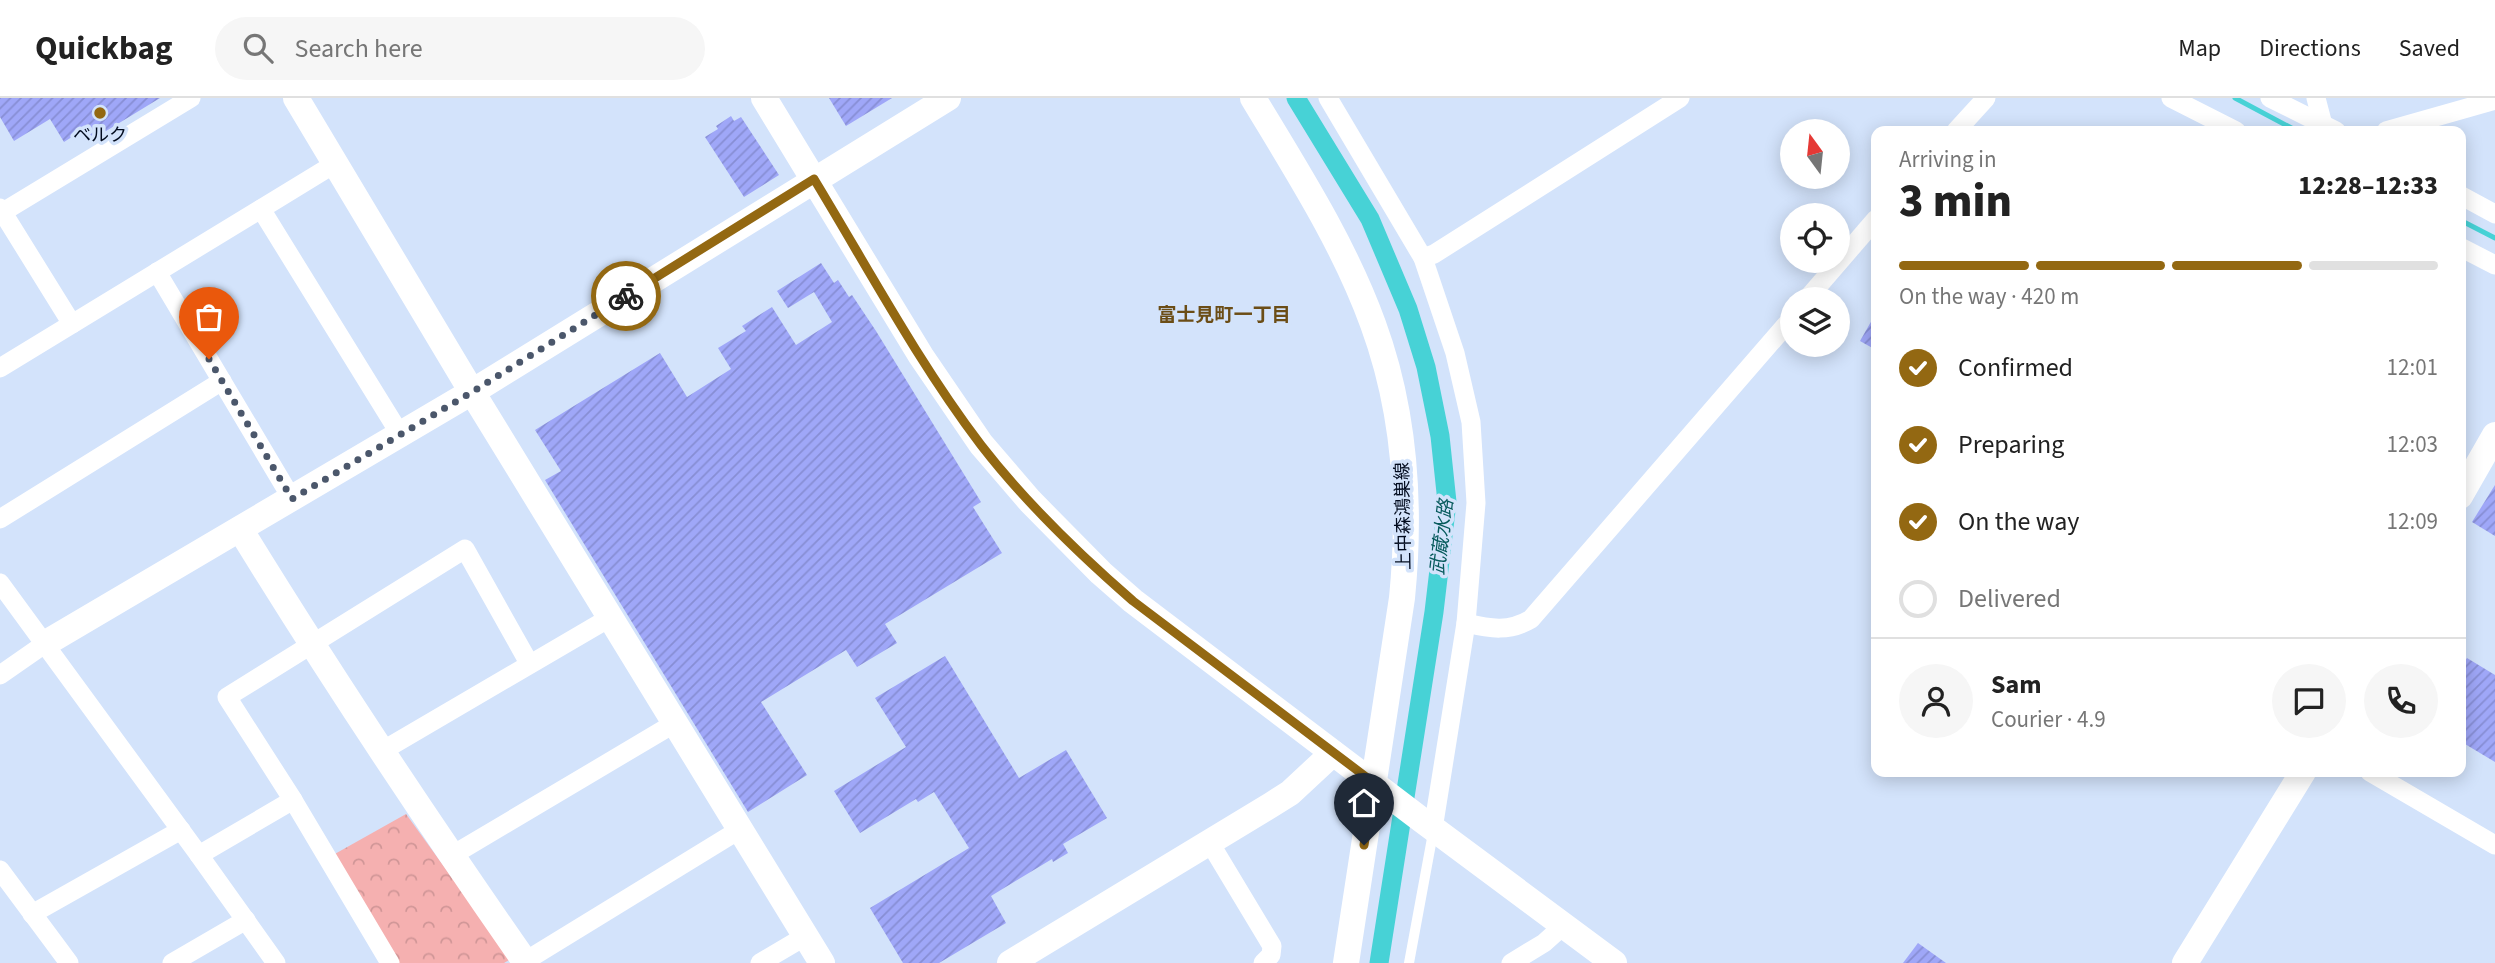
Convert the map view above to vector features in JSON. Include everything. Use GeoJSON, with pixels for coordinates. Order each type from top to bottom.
{"type":"FeatureCollection","features":[{"type":"Feature","properties":{"kind":"street"},"geometry":{"type":"LineString","coordinates":[[72,324],[1,210],[191,98]]}},
{"type":"Feature","properties":{"kind":"street"},"geometry":{"type":"LineString","coordinates":[[296,98],[821,963]]}},
{"type":"Feature","properties":{"kind":"street"},"geometry":{"type":"LineString","coordinates":[[764,98],[921,356],[981,444],[1030,501],[1101,573],[1133,601],[1614,963]]}},
{"type":"Feature","properties":{"kind":"street"},"geometry":{"type":"LineString","coordinates":[[0,675],[46,643],[472,392],[948,98]]}},
{"type":"Feature","properties":{"kind":"street","name":"上中森鴻巣線"},"geometry":{"type":"LineString","coordinates":[[1253,98],[1308,189],[1352,273],[1381,347],[1396,411],[1405,483],[1405,562],[1382,789],[1346,963]]}},
{"type":"Feature","properties":{"kind":"street"},"geometry":{"type":"LineString","coordinates":[[1328,98],[1423,258],[1455,353],[1471,422],[1476,503],[1466,623],[1426,823]]}},
{"type":"Feature","properties":{"kind":"street"},"geometry":{"type":"LineString","coordinates":[[1423,258],[1434,254],[1680,98]]}},
{"type":"Feature","properties":{"kind":"street"},"geometry":{"type":"LineString","coordinates":[[1961,126],[1986,98]]}},
{"type":"Feature","properties":{"kind":"street"},"geometry":{"type":"LineString","coordinates":[[2171,98],[2226,126]]}},
{"type":"Feature","properties":{"kind":"street"},"geometry":{"type":"LineString","coordinates":[[2270,98],[2326,126]]}},
{"type":"Feature","properties":{"kind":"street"},"geometry":{"type":"LineString","coordinates":[[2316,98],[2329,126]]}},
{"type":"Feature","properties":{"kind":"street"},"geometry":{"type":"LineString","coordinates":[[2404,126],[2495,100]]}},
{"type":"Feature","properties":{"kind":"street"},"geometry":{"type":"LineString","coordinates":[[0,368],[335,163]]}},
{"type":"Feature","properties":{"kind":"street"},"geometry":{"type":"LineString","coordinates":[[2466,198],[2495,214]]}},
{"type":"Feature","properties":{"kind":"street"},"geometry":{"type":"LineString","coordinates":[[261,209],[400,434]]}},
{"type":"Feature","properties":{"kind":"street"},"geometry":{"type":"LineString","coordinates":[[1817,287],[1871,225]]}},
{"type":"Feature","properties":{"kind":"street"},"geometry":{"type":"LineString","coordinates":[[2466,250],[2495,265]]}},
{"type":"Feature","properties":{"kind":"street"},"geometry":{"type":"LineString","coordinates":[[157,272],[292,499]]}},
{"type":"Feature","properties":{"kind":"street"},"geometry":{"type":"LineString","coordinates":[[1466,623],[1504,629],[1519,626],[1531,619],[1780,332]]}},
{"type":"Feature","properties":{"kind":"street"},"geometry":{"type":"LineString","coordinates":[[0,519],[222,381]]}},
{"type":"Feature","properties":{"kind":"street"},"geometry":{"type":"LineString","coordinates":[[2466,486],[2495,435]]}},
{"type":"Feature","properties":{"kind":"street"},"geometry":{"type":"LineString","coordinates":[[240,529],[312,646],[524,962],[739,830]]}},
{"type":"Feature","properties":{"kind":"street"},"geometry":{"type":"LineString","coordinates":[[390,963],[228,697],[465,550],[529,663]]}},
{"type":"Feature","properties":{"kind":"street"},"geometry":{"type":"LineString","coordinates":[[0,583],[276,963]]}},
{"type":"Feature","properties":{"kind":"street"},"geometry":{"type":"LineString","coordinates":[[382,751],[611,617]]}},
{"type":"Feature","properties":{"kind":"street"},"geometry":{"type":"LineString","coordinates":[[451,856],[675,723]]}},
{"type":"Feature","properties":{"kind":"street"},"geometry":{"type":"LineString","coordinates":[[1010,963],[1290,793],[1333,753]]}},
{"type":"Feature","properties":{"kind":"street"},"geometry":{"type":"LineString","coordinates":[[2185,963],[2300,777]]}},
{"type":"Feature","properties":{"kind":"street"},"geometry":{"type":"LineString","coordinates":[[2379,777],[2495,845]]}},
{"type":"Feature","properties":{"kind":"street"},"geometry":{"type":"LineString","coordinates":[[199,855],[293,800]]}},
{"type":"Feature","properties":{"kind":"street"},"geometry":{"type":"LineString","coordinates":[[32,914],[181,830]]}},
{"type":"Feature","properties":{"kind":"street"},"geometry":{"type":"LineString","coordinates":[[1210,843],[1272,946],[1271,955],[1263,963]]}},
{"type":"Feature","properties":{"kind":"street"},"geometry":{"type":"LineString","coordinates":[[0,870],[69,963]]}},
{"type":"Feature","properties":{"kind":"street"},"geometry":{"type":"LineString","coordinates":[[172,963],[246,920]]}},
{"type":"Feature","properties":{"kind":"street"},"geometry":{"type":"LineString","coordinates":[[1511,963],[1544,943],[1564,925]]}},
{"type":"Feature","properties":{"kind":"street"},"geometry":{"type":"LineString","coordinates":[[760,963],[804,937]]}},
{"type":"Feature","properties":{"kind":"lane"},"geometry":{"type":"LineString","coordinates":[[1409,963],[1426,823]]}},
{"type":"Feature","properties":{"kind":"green space"},"geometry":{"type":"Polygon","coordinates":[[[406,814],[511,959],[504,963],[399,963],[333,855],[406,814]]]}},
{"type":"Feature","properties":{"kind":"building"},"geometry":{"type":"Polygon","coordinates":[[[0,98],[160,98],[93,139],[86,128],[64,142],[50,119],[14,141],[0,117],[0,98]]]}},
{"type":"Feature","properties":{"kind":"building"},"geometry":{"type":"Polygon","coordinates":[[[829,98],[892,98],[846,126],[829,98]]]}},
{"type":"Feature","properties":{"kind":"building"},"geometry":{"type":"Polygon","coordinates":[[[731,116],[734,121],[741,117],[779,175],[744,197],[705,137],[731,116]]]}},
{"type":"Feature","properties":{"kind":"building"},"geometry":{"type":"Polygon","coordinates":[[[821,263],[834,283],[838,280],[849,297],[852,295],[876,331],[981,502],[973,507],[1002,553],[885,624],[897,643],[857,667],[846,650],[761,702],[807,775],[748,812],[545,480],[561,471],[535,430],[660,353],[687,397],[731,369],[718,348],[746,331],[742,326],[772,307],[796,345],[832,322],[814,292],[788,308],[777,291],[821,263]]]}},
{"type":"Feature","properties":{"kind":"building"},"geometry":{"type":"Polygon","coordinates":[[[1871,322],[1871,347],[1860,341],[1871,322]]]}},
{"type":"Feature","properties":{"kind":"building"},"geometry":{"type":"Polygon","coordinates":[[[2495,485],[2495,536],[2472,522],[2495,485]]]}},
{"type":"Feature","properties":{"kind":"building"},"geometry":{"type":"Polygon","coordinates":[[[945,656],[1019,778],[1066,750],[1107,818],[1063,844],[1068,853],[1053,862],[1052,859],[991,896],[1006,923],[939,963],[903,963],[870,908],[969,848],[934,792],[918,802],[916,799],[860,833],[834,791],[906,747],[875,698],[945,656]]]}},
{"type":"Feature","properties":{"kind":"building"},"geometry":{"type":"Polygon","coordinates":[[[2466,659],[2495,675],[2495,762],[2466,745],[2466,659]]]}},
{"type":"Feature","properties":{"kind":"building"},"geometry":{"type":"Polygon","coordinates":[[[1918,943],[1946,963],[1903,963],[1918,943]]]}},
{"type":"Feature","properties":{"kind":"waterway","name":"武蔵水路"},"geometry":{"type":"LineString","coordinates":[[1296,98],[1370,219],[1408,309],[1426,367],[1440,436],[1447,502],[1434,612],[1379,963]]}},
{"type":"Feature","properties":{"kind":"waterway"},"geometry":{"type":"LineString","coordinates":[[2235,98],[2288,126]]}},
{"type":"Feature","properties":{"kind":"waterway"},"geometry":{"type":"LineString","coordinates":[[2466,223],[2495,238]]}},
{"type":"Feature","properties":{"kind":"way so far"},"geometry":{"type":"LineString","coordinates":[[209,359],[292,499],[626,296]]}},
{"type":"Feature","properties":{"kind":"place","name":"ベルク"},"geometry":{"type":"Point","coordinates":[100,113]}},
{"type":"Feature","properties":{"kind":"district","name":"富士見町一丁目"},"geometry":{"type":"Point","coordinates":[1224,314]}},
{"type":"Feature","properties":{"kind":"route"},"geometry":{"type":"LineString","coordinates":[[626,296],[814,179],[921,356],[981,444],[1030,501],[1101,573],[1133,601],[1374,783],[1364,845]]}}]}
